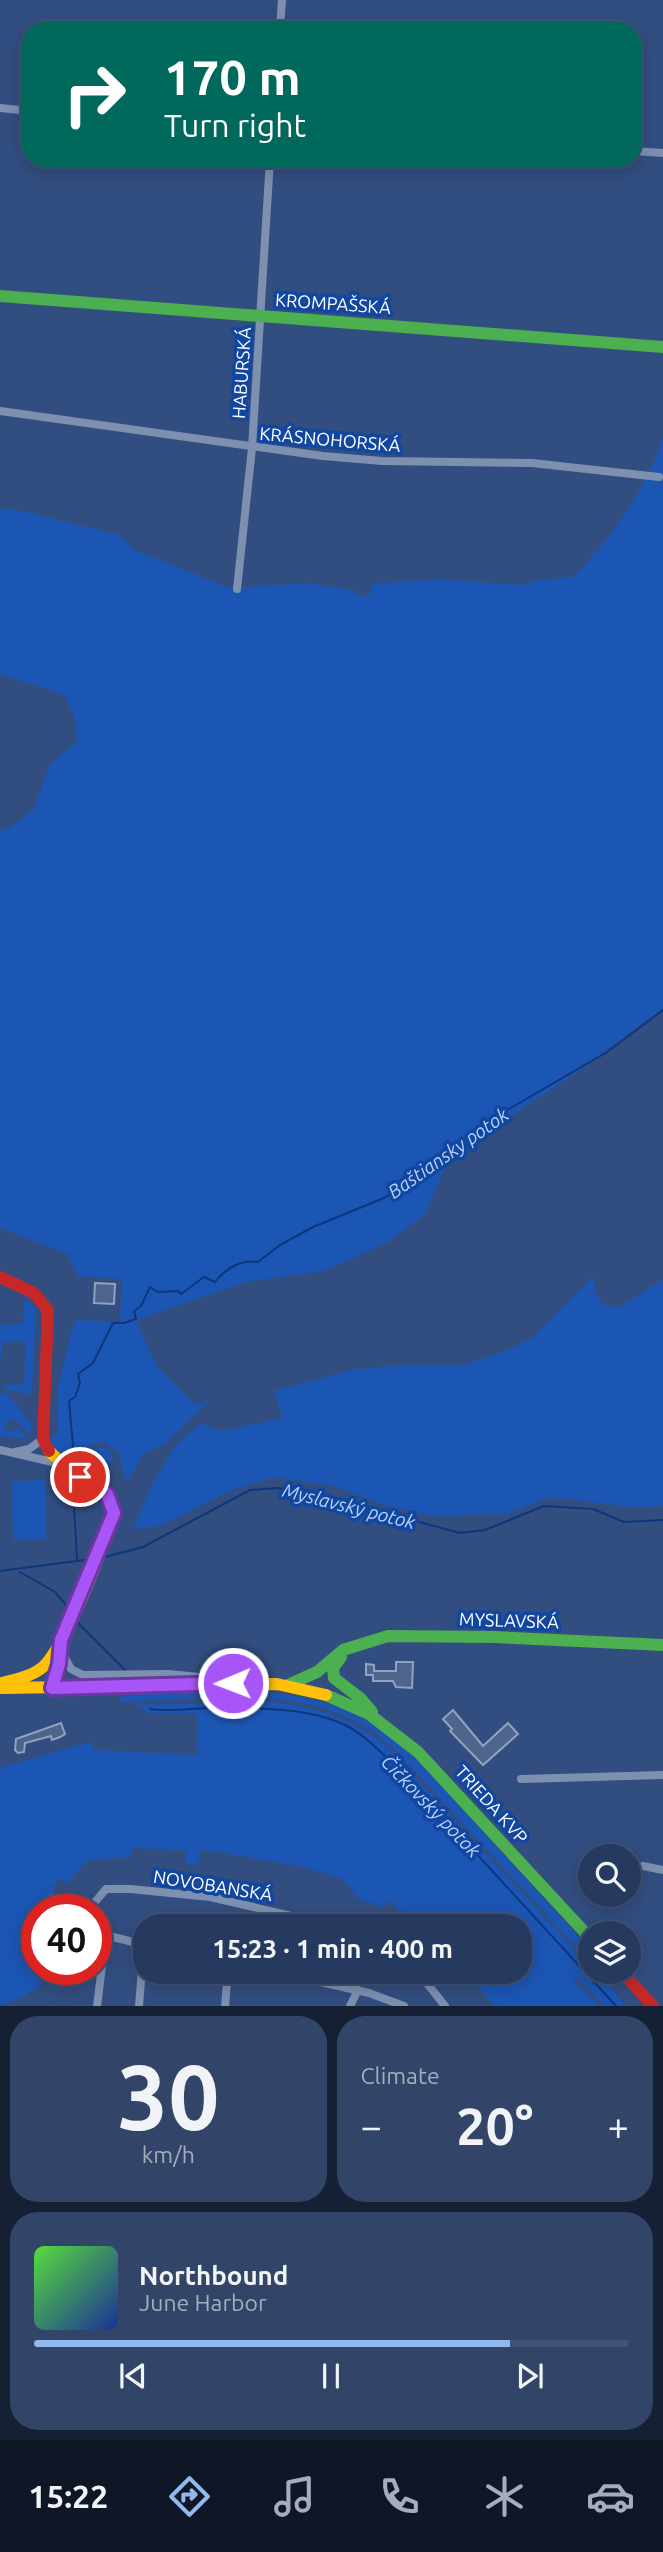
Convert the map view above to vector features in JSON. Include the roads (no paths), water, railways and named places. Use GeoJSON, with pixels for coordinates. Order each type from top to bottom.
{"type":"FeatureCollection","features":[{"type":"Feature","properties":{"kind":"street"},"geometry":{"type":"LineString","coordinates":[[281,21],[282,0]]}},
{"type":"Feature","properties":{"kind":"street"},"geometry":{"type":"LineString","coordinates":[[0,108],[21,110]]}},
{"type":"Feature","properties":{"kind":"street"},"geometry":{"type":"LineString","coordinates":[[642,152],[663,153]]}},
{"type":"Feature","properties":{"kind":"street","name":"HABURSKÁ"},"geometry":{"type":"LineString","coordinates":[[237,589],[252,448],[269,168]]}},
{"type":"Feature","properties":{"kind":"street","name":"KROMPAŠSKÁ"},"geometry":{"type":"LineString","coordinates":[[0,296],[663,346]]}},
{"type":"Feature","properties":{"kind":"street","name":"KRÁSNOHORSKÁ"},"geometry":{"type":"LineString","coordinates":[[0,411],[178,434],[252,448],[382,461],[532,463],[659,477]]}},
{"type":"Feature","properties":{"kind":"street"},"geometry":{"type":"LineString","coordinates":[[0,1277],[32,1292],[48,1310],[43,1439],[49,1451],[61,1464],[103,1491],[111,1502],[114,1516],[58,1648],[49,1674],[52,1688]]}},
{"type":"Feature","properties":{"kind":"street"},"geometry":{"type":"LineString","coordinates":[[12,1453],[29,1449],[43,1439]]}},
{"type":"Feature","properties":{"kind":"street"},"geometry":{"type":"LineString","coordinates":[[0,1450],[61,1464]]}},
{"type":"Feature","properties":{"kind":"street","name":"MYSLAVSKÁ"},"geometry":{"type":"LineString","coordinates":[[0,1686],[52,1688],[288,1685],[317,1672],[339,1653],[382,1637],[421,1635],[663,1645]]}},
{"type":"Feature","properties":{"kind":"street","name":"MYSLAVSKÁ"},"geometry":{"type":"LineString","coordinates":[[319,1692],[333,1668],[355,1646]]}},
{"type":"Feature","properties":{"kind":"street"},"geometry":{"type":"LineString","coordinates":[[58,1648],[68,1666],[80,1674],[168,1674],[268,1684]]}},
{"type":"Feature","properties":{"kind":"street"},"geometry":{"type":"LineString","coordinates":[[0,1686],[36,1672],[58,1648]]}},
{"type":"Feature","properties":{"kind":"street"},"geometry":{"type":"LineString","coordinates":[[333,1668],[336,1682],[360,1698],[380,1720]]}},
{"type":"Feature","properties":{"kind":"street","name":"TRIEDA KVP"},"geometry":{"type":"LineString","coordinates":[[288,1685],[319,1692],[358,1707],[402,1736],[430,1762],[578,1925]]}},
{"type":"Feature","properties":{"kind":"street"},"geometry":{"type":"LineString","coordinates":[[521,1780],[663,1774]]}},
{"type":"Feature","properties":{"kind":"street"},"geometry":{"type":"LineString","coordinates":[[643,1866],[663,1870]]}},
{"type":"Feature","properties":{"kind":"street","name":"NOVOBANSKÁ"},"geometry":{"type":"LineString","coordinates":[[102,1894],[106,1889],[131,1889],[210,1897],[283,1914]]}},
{"type":"Feature","properties":{"kind":"street"},"geometry":{"type":"LineString","coordinates":[[112,1936],[133,1941]]}},
{"type":"Feature","properties":{"kind":"street"},"geometry":{"type":"LineString","coordinates":[[139,2006],[141,1984]]}},
{"type":"Feature","properties":{"kind":"street"},"geometry":{"type":"LineString","coordinates":[[225,2006],[227,1984]]}},
{"type":"Feature","properties":{"kind":"street"},"geometry":{"type":"LineString","coordinates":[[331,1984],[404,2006]]}},
{"type":"Feature","properties":{"kind":"street"},"geometry":{"type":"LineString","coordinates":[[428,1984],[445,2006]]}},
{"type":"Feature","properties":{"kind":"street"},"geometry":{"type":"LineString","coordinates":[[633,1984],[653,2006]]}},
{"type":"Feature","properties":{"kind":"street"},"geometry":{"type":"LineString","coordinates":[[97,2006],[100,1985]]}},
{"type":"Feature","properties":{"kind":"street"},"geometry":{"type":"LineString","coordinates":[[350,2006],[358,1990]]}},
{"type":"Feature","properties":{"kind":"waterway","name":"Baštiansky potok"},"geometry":{"type":"LineString","coordinates":[[74,1457],[69,1401],[75,1397],[80,1383],[78,1374],[93,1363],[113,1323],[136,1319],[134,1311],[141,1306],[150,1287],[158,1292],[178,1291],[181,1294],[204,1277],[215,1282],[234,1266],[258,1262],[280,1245],[313,1227],[384,1198],[509,1109],[607,1052],[663,1010]]}},
{"type":"Feature","properties":{"kind":"waterway","name":"Baštiansky potok"},"geometry":{"type":"LineString","coordinates":[[73,1488],[77,1560]]}},
{"type":"Feature","properties":{"kind":"waterway","name":"Myslavský potok"},"geometry":{"type":"LineString","coordinates":[[105,1557],[143,1547],[250,1490],[276,1488],[311,1493],[460,1533],[485,1530],[544,1506],[593,1509],[624,1522],[663,1520]]}},
{"type":"Feature","properties":{"kind":"waterway","name":"Myslavský potok"},"geometry":{"type":"LineString","coordinates":[[0,1571],[92,1559]]}},
{"type":"Feature","properties":{"kind":"waterway","name":"Čičkovský potok"},"geometry":{"type":"LineString","coordinates":[[20,1572],[55,1592],[70,1610]]}},
{"type":"Feature","properties":{"kind":"waterway","name":"Čičkovský potok"},"geometry":{"type":"LineString","coordinates":[[76,1621],[125,1670]]}},
{"type":"Feature","properties":{"kind":"waterway","name":"Čičkovský potok"},"geometry":{"type":"LineString","coordinates":[[150,1709],[282,1710],[317,1715],[354,1730],[397,1767],[616,2006]]}}]}
